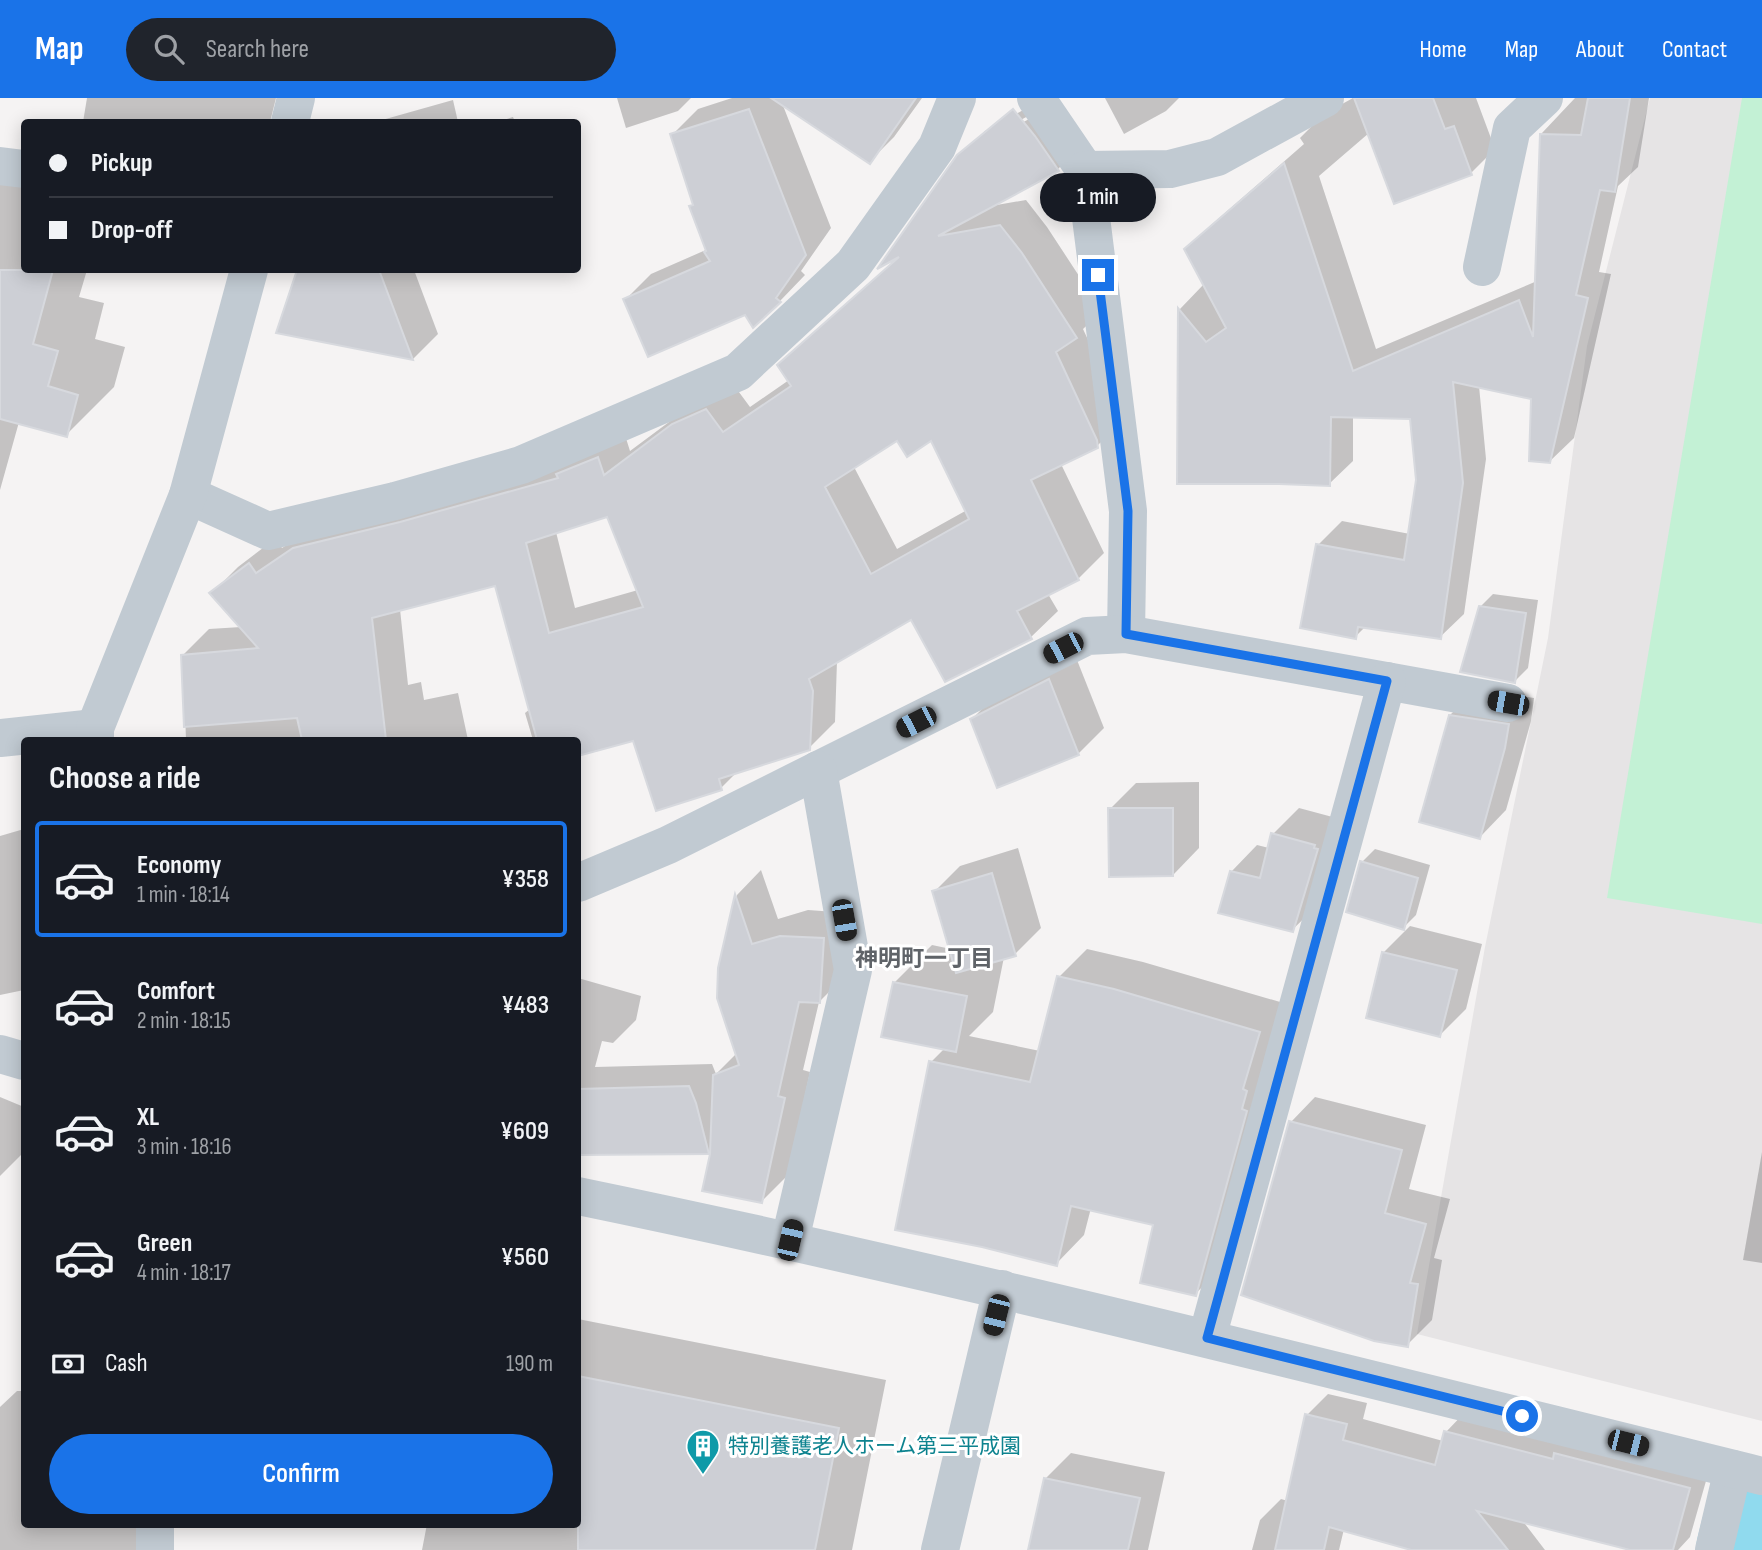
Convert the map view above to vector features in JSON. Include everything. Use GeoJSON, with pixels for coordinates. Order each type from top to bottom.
{"type":"FeatureCollection","features":[{"type":"Feature","properties":{"kind":"street"},"geometry":{"type":"LineString","coordinates":[[291,119],[296,98]]}},
{"type":"Feature","properties":{"kind":"street"},"geometry":{"type":"LineString","coordinates":[[188,495],[268,531],[395,501],[521,465],[738,372],[853,265],[937,147],[957,98]]}},
{"type":"Feature","properties":{"kind":"street"},"geometry":{"type":"LineString","coordinates":[[1036,98],[1084,170],[1128,511],[1126,634]]}},
{"type":"Feature","properties":{"kind":"street"},"geometry":{"type":"LineString","coordinates":[[1084,170],[1170,169],[1217,158],[1325,98]]}},
{"type":"Feature","properties":{"kind":"street"},"geometry":{"type":"LineString","coordinates":[[1482,267],[1512,128],[1544,98]]}},
{"type":"Feature","properties":{"kind":"street"},"geometry":{"type":"LineString","coordinates":[[0,166],[21,169]]}},
{"type":"Feature","properties":{"kind":"street"},"geometry":{"type":"LineString","coordinates":[[24,737],[95,734],[188,495],[248,273]]}},
{"type":"Feature","properties":{"kind":"street"},"geometry":{"type":"LineString","coordinates":[[581,882],[668,845],[1087,636],[1126,634],[1508,703]]}},
{"type":"Feature","properties":{"kind":"street"},"geometry":{"type":"LineString","coordinates":[[1207,1338],[1387,681]]}},
{"type":"Feature","properties":{"kind":"street"},"geometry":{"type":"LineString","coordinates":[[0,738],[21,737]]}},
{"type":"Feature","properties":{"kind":"street"},"geometry":{"type":"LineString","coordinates":[[790,1240],[853,970],[818,771]]}},
{"type":"Feature","properties":{"kind":"street"},"geometry":{"type":"LineString","coordinates":[[0,1054],[21,1060]]}},
{"type":"Feature","properties":{"kind":"street"},"geometry":{"type":"LineString","coordinates":[[581,1197],[790,1240],[1002,1289],[1747,1472],[1714,1550]]}},
{"type":"Feature","properties":{"kind":"street"},"geometry":{"type":"LineString","coordinates":[[940,1550],[1002,1289]]}},
{"type":"Feature","properties":{"kind":"street"},"geometry":{"type":"LineString","coordinates":[[155,1528],[155,1550]]}},
{"type":"Feature","properties":{"kind":"shaded area"},"geometry":{"type":"Polygon","coordinates":[[[1650,98],[1762,98],[1762,1421],[1417,1334],[1485,947],[1548,638],[1587,346],[1650,98]]]}},
{"type":"Feature","properties":{"kind":"green space"},"geometry":{"type":"Polygon","coordinates":[[[1742,98],[1762,98],[1762,924],[1607,898],[1742,98]]]}},
{"type":"Feature","properties":{"kind":"building"},"geometry":{"type":"Polygon","coordinates":[[[771,98],[916,98],[870,164],[771,98]]]}},
{"type":"Feature","properties":{"kind":"building"},"geometry":{"type":"Polygon","coordinates":[[[1354,98],[1433,98],[1445,129],[1454,126],[1472,175],[1394,204],[1354,98]]]}},
{"type":"Feature","properties":{"kind":"building"},"geometry":{"type":"Polygon","coordinates":[[[1588,98],[1630,98],[1615,192],[1600,190],[1576,295],[1588,298],[1550,463],[1529,461],[1531,399],[1453,382],[1463,483],[1441,639],[1358,627],[1356,639],[1300,628],[1316,544],[1404,560],[1416,480],[1410,419],[1331,417],[1330,486],[1177,484],[1178,308],[1206,342],[1226,328],[1184,249],[1284,163],[1353,371],[1519,300],[1533,337],[1540,134],[1581,135],[1588,98]]]}},
{"type":"Feature","properties":{"kind":"building"},"geometry":{"type":"Polygon","coordinates":[[[749,109],[806,255],[776,298],[781,302],[753,328],[745,315],[648,357],[623,299],[710,261],[704,252],[706,251],[689,206],[693,205],[670,134],[749,109]]]}},
{"type":"Feature","properties":{"kind":"building"},"geometry":{"type":"Polygon","coordinates":[[[1013,109],[1059,171],[938,236],[1000,225],[1022,253],[1077,338],[1056,352],[1097,440],[1098,448],[1031,480],[1079,580],[1017,611],[1032,639],[945,682],[911,620],[809,679],[813,691],[810,750],[719,779],[722,790],[656,811],[633,741],[581,755],[581,737],[536,737],[495,586],[372,618],[386,737],[301,737],[297,718],[184,727],[181,655],[258,648],[209,593],[249,563],[256,573],[293,548],[400,522],[558,478],[556,474],[598,457],[604,475],[672,424],[706,409],[723,432],[791,386],[777,365],[899,257],[877,269],[957,155],[1013,109]],[[897,441],[825,487],[871,574],[969,519],[931,441],[907,457],[897,441]],[[607,517],[526,543],[549,633],[643,607],[607,517]]]}},
{"type":"Feature","properties":{"kind":"building"},"geometry":{"type":"Polygon","coordinates":[[[0,270],[52,273],[33,344],[58,351],[48,386],[78,395],[67,437],[0,419],[0,270]]]}},
{"type":"Feature","properties":{"kind":"building"},"geometry":{"type":"Polygon","coordinates":[[[296,273],[380,273],[413,360],[276,333],[296,273]]]}},
{"type":"Feature","properties":{"kind":"building"},"geometry":{"type":"Polygon","coordinates":[[[1479,606],[1526,613],[1515,683],[1460,672],[1479,606]]]}},
{"type":"Feature","properties":{"kind":"building"},"geometry":{"type":"Polygon","coordinates":[[[1049,679],[1079,755],[997,788],[970,719],[1049,679]]]}},
{"type":"Feature","properties":{"kind":"building"},"geometry":{"type":"Polygon","coordinates":[[[1449,715],[1509,724],[1480,839],[1419,822],[1449,715]]]}},
{"type":"Feature","properties":{"kind":"building"},"geometry":{"type":"Polygon","coordinates":[[[1108,808],[1173,808],[1173,876],[1109,877],[1108,808]]]}},
{"type":"Feature","properties":{"kind":"building"},"geometry":{"type":"Polygon","coordinates":[[[1271,833],[1315,845],[1314,848],[1318,849],[1293,932],[1218,913],[1230,871],[1260,878],[1271,833]]]}},
{"type":"Feature","properties":{"kind":"building"},"geometry":{"type":"Polygon","coordinates":[[[1360,861],[1418,878],[1404,930],[1346,912],[1360,861]]]}},
{"type":"Feature","properties":{"kind":"building"},"geometry":{"type":"Polygon","coordinates":[[[992,873],[1016,956],[956,973],[932,891],[992,873]]]}},
{"type":"Feature","properties":{"kind":"building"},"geometry":{"type":"Polygon","coordinates":[[[735,894],[752,944],[780,936],[824,938],[820,1003],[799,1002],[778,1096],[785,1098],[762,1203],[702,1191],[710,1154],[713,1075],[739,1065],[717,998],[718,968],[735,894]]]}},
{"type":"Feature","properties":{"kind":"building"},"geometry":{"type":"Polygon","coordinates":[[[1382,952],[1457,970],[1440,1037],[1366,1018],[1382,952]]]}},
{"type":"Feature","properties":{"kind":"building"},"geometry":{"type":"Polygon","coordinates":[[[1057,976],[1114,989],[1260,1032],[1243,1089],[1247,1091],[1242,1109],[1247,1111],[1196,1296],[1140,1283],[1153,1225],[1071,1206],[1057,1266],[982,1247],[895,1230],[929,1061],[1030,1082],[1057,976]]]}},
{"type":"Feature","properties":{"kind":"building"},"geometry":{"type":"Polygon","coordinates":[[[893,982],[967,996],[956,1052],[881,1037],[893,982]]]}},
{"type":"Feature","properties":{"kind":"building"},"geometry":{"type":"Polygon","coordinates":[[[689,1086],[709,1154],[581,1155],[581,1089],[689,1086]]]}},
{"type":"Feature","properties":{"kind":"building"},"geometry":{"type":"Polygon","coordinates":[[[1289,1121],[1402,1150],[1385,1213],[1426,1224],[1410,1283],[1418,1284],[1408,1347],[1374,1341],[1241,1295],[1289,1121]]]}},
{"type":"Feature","properties":{"kind":"building","name":"特別養護老人ホーム第三平成園"},"geometry":{"type":"Polygon","coordinates":[[[581,1377],[839,1428],[815,1550],[578,1550],[578,1528],[581,1528],[581,1377]]]}},
{"type":"Feature","properties":{"kind":"building"},"geometry":{"type":"Polygon","coordinates":[[[1305,1414],[1347,1424],[1343,1440],[1435,1465],[1444,1431],[1553,1459],[1554,1453],[1690,1488],[1673,1550],[1630,1550],[1477,1511],[1508,1550],[1411,1550],[1329,1527],[1324,1550],[1275,1550],[1305,1414]]]}},
{"type":"Feature","properties":{"kind":"building"},"geometry":{"type":"Polygon","coordinates":[[[1044,1478],[1140,1498],[1128,1550],[1028,1550],[1044,1478]]]}},
{"type":"Feature","properties":{"kind":"waterway"},"geometry":{"type":"LineString","coordinates":[[1745,1550],[1750,1530],[1762,1522]]}},
{"type":"Feature","properties":{"kind":"place","name":"特別養護老人ホーム第三平成園"},"geometry":{"type":"Point","coordinates":[703,1476]}},
{"type":"Feature","properties":{"kind":"district","name":"神明町一丁目"},"geometry":{"type":"Point","coordinates":[924,959]}},
{"type":"Feature","properties":{"kind":"route"},"geometry":{"type":"LineString","coordinates":[[1098,275],[1128,511],[1126,634],[1387,681],[1207,1338],[1522,1416]]}}]}
